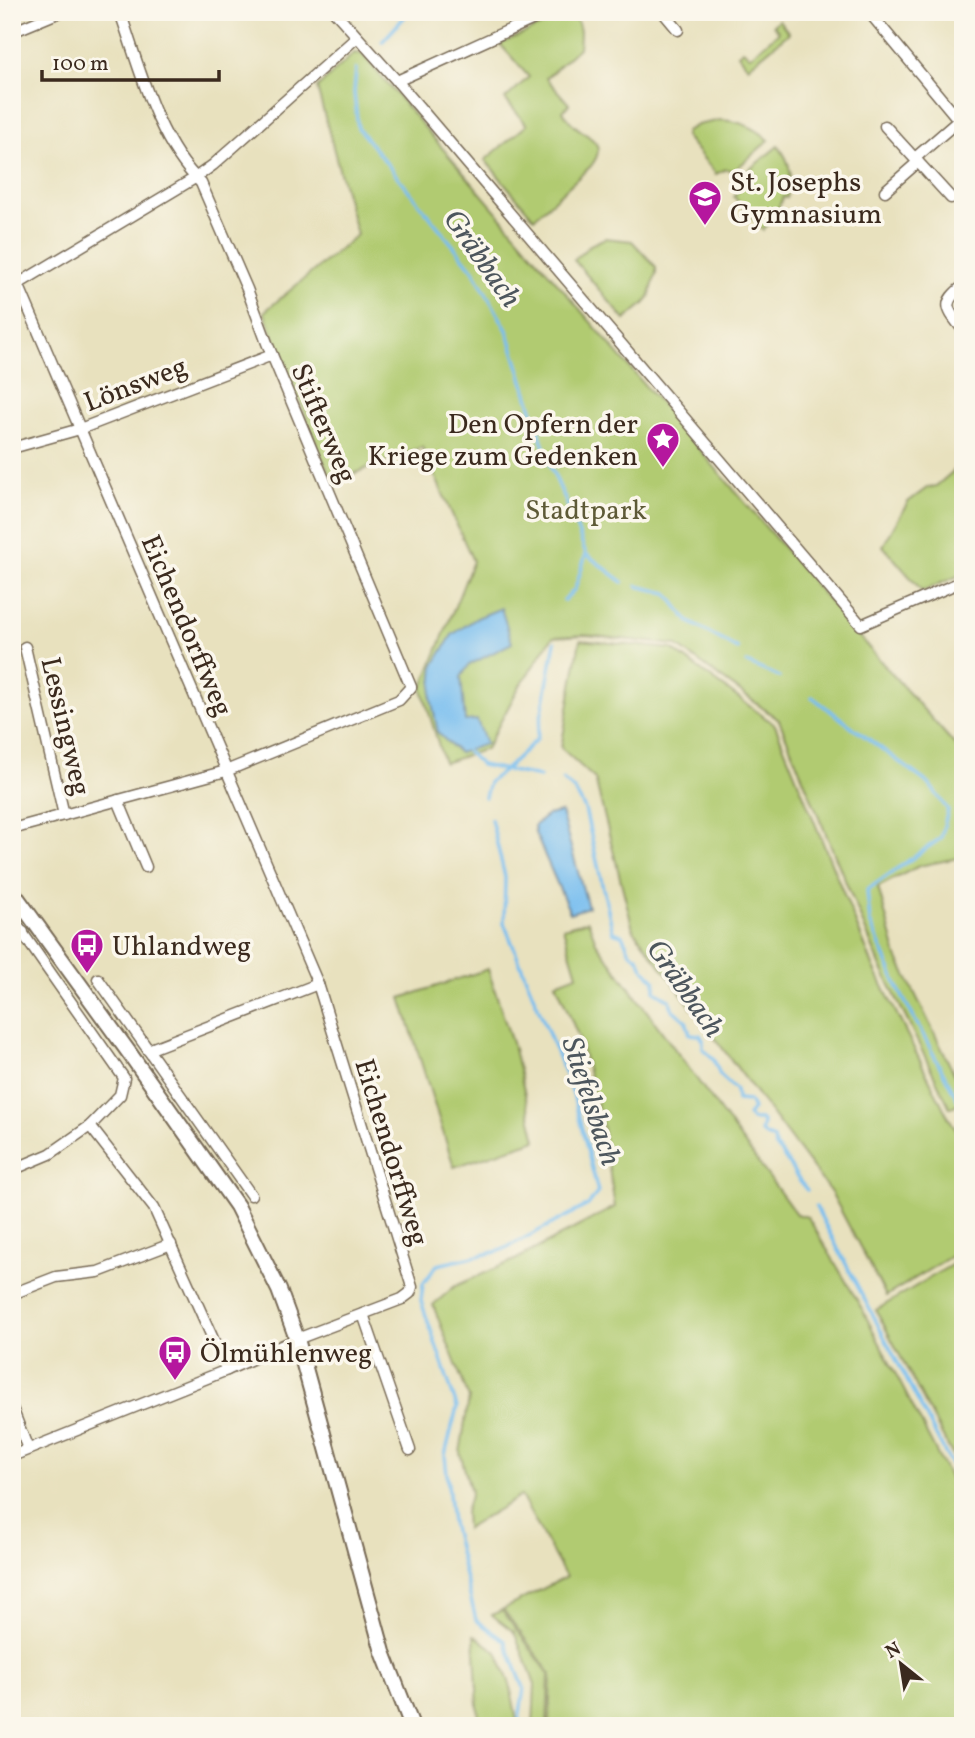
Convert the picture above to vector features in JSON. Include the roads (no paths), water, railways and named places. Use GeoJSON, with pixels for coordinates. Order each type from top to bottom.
{"type":"FeatureCollection","features":[{"type":"Feature","properties":{"kind":"main road"},"geometry":{"type":"LineString","coordinates":[[12,891],[237,1206],[279,1290],[297,1339],[383,1652],[412,1726]]}},
{"type":"Feature","properties":{"kind":"street"},"geometry":{"type":"LineString","coordinates":[[12,32],[60,12]]}},
{"type":"Feature","properties":{"kind":"street","name":"Stifterweg"},"geometry":{"type":"LineString","coordinates":[[120,12],[160,125],[187,170],[201,183],[411,687],[399,700],[226,771]]}},
{"type":"Feature","properties":{"kind":"street"},"geometry":{"type":"LineString","coordinates":[[335,12],[861,625],[963,581]]}},
{"type":"Feature","properties":{"kind":"street"},"geometry":{"type":"LineString","coordinates":[[397,82],[549,12]]}},
{"type":"Feature","properties":{"kind":"street"},"geometry":{"type":"LineString","coordinates":[[663,12],[678,30]]}},
{"type":"Feature","properties":{"kind":"street"},"geometry":{"type":"LineString","coordinates":[[869,12],[961,122],[916,160],[885,191]]}},
{"type":"Feature","properties":{"kind":"street"},"geometry":{"type":"LineString","coordinates":[[15,285],[195,178],[229,152],[356,38]]}},
{"type":"Feature","properties":{"kind":"street"},"geometry":{"type":"LineString","coordinates":[[885,126],[951,198]]}},
{"type":"Feature","properties":{"kind":"street","name":"Eichendorffweg"},"geometry":{"type":"LineString","coordinates":[[15,285],[80,429],[318,984],[412,1287],[410,1293],[402,1299],[363,1314]]}},
{"type":"Feature","properties":{"kind":"street"},"geometry":{"type":"LineString","coordinates":[[963,286],[951,295],[947,304],[948,311],[963,330]]}},
{"type":"Feature","properties":{"kind":"street","name":"Lönsweg"},"geometry":{"type":"LineString","coordinates":[[12,448],[80,429],[272,355]]}},
{"type":"Feature","properties":{"kind":"street","name":"Lessingweg"},"geometry":{"type":"LineString","coordinates":[[25,647],[65,815]]}},
{"type":"Feature","properties":{"kind":"street"},"geometry":{"type":"LineString","coordinates":[[12,829],[226,771]]}},
{"type":"Feature","properties":{"kind":"street"},"geometry":{"type":"LineString","coordinates":[[118,800],[146,867]]}},
{"type":"Feature","properties":{"kind":"street"},"geometry":{"type":"LineString","coordinates":[[12,918],[124,1078],[120,1095],[90,1126],[50,1154],[12,1170]]}},
{"type":"Feature","properties":{"kind":"street"},"geometry":{"type":"LineString","coordinates":[[12,941],[23,932]]}},
{"type":"Feature","properties":{"kind":"street"},"geometry":{"type":"LineString","coordinates":[[98,979],[251,1195]]}},
{"type":"Feature","properties":{"kind":"street"},"geometry":{"type":"LineString","coordinates":[[148,1050],[318,984]]}},
{"type":"Feature","properties":{"kind":"street"},"geometry":{"type":"LineString","coordinates":[[90,1126],[154,1208],[226,1370]]}},
{"type":"Feature","properties":{"kind":"street"},"geometry":{"type":"LineString","coordinates":[[12,1294],[56,1277],[98,1272],[171,1244]]}},
{"type":"Feature","properties":{"kind":"street"},"geometry":{"type":"LineString","coordinates":[[12,1456],[363,1314],[410,1450]]}},
{"type":"Feature","properties":{"kind":"street"},"geometry":{"type":"LineString","coordinates":[[12,1408],[28,1449]]}},
{"type":"Feature","properties":{"kind":"water"},"geometry":{"type":"Polygon","coordinates":[[[501,608],[512,643],[469,665],[461,677],[465,721],[477,720],[486,744],[459,753],[438,733],[431,698],[434,665],[452,635],[477,618],[501,608]]]}},
{"type":"Feature","properties":{"kind":"water"},"geometry":{"type":"Polygon","coordinates":[[[561,812],[588,907],[570,913],[534,826],[548,815],[561,812]]]}},
{"type":"Feature","properties":{"kind":"waterway","name":"Gräbbach"},"geometry":{"type":"LineString","coordinates":[[382,42],[409,12]]}},
{"type":"Feature","properties":{"kind":"waterway","name":"Gräbbach"},"geometry":{"type":"LineString","coordinates":[[356,69],[354,93],[358,128],[473,270],[507,330],[549,463],[586,554],[575,589],[564,600]]}},
{"type":"Feature","properties":{"kind":"waterway"},"geometry":{"type":"LineString","coordinates":[[586,554],[623,582]]}},
{"type":"Feature","properties":{"kind":"waterway"},"geometry":{"type":"LineString","coordinates":[[637,586],[667,593],[688,621],[738,649]]}},
{"type":"Feature","properties":{"kind":"waterway","name":"Gräbbach"},"geometry":{"type":"LineString","coordinates":[[485,797],[489,782],[537,739],[555,642]]}},
{"type":"Feature","properties":{"kind":"waterway"},"geometry":{"type":"LineString","coordinates":[[747,663],[779,677]]}},
{"type":"Feature","properties":{"kind":"waterway"},"geometry":{"type":"LineString","coordinates":[[812,697],[929,784],[948,810],[941,838],[867,890],[870,922],[899,990],[959,1102]]}},
{"type":"Feature","properties":{"kind":"waterway","name":"Stiefelsbach"},"geometry":{"type":"LineString","coordinates":[[466,750],[481,765],[540,777]]}},
{"type":"Feature","properties":{"kind":"waterway","name":"Gräbbach"},"geometry":{"type":"LineString","coordinates":[[563,780],[575,791],[585,809],[613,932],[622,935],[630,952],[655,980],[655,991],[670,1000],[672,1009],[686,1021],[690,1034],[700,1035],[703,1049],[713,1058],[720,1075],[736,1090],[737,1100],[749,1101],[753,1109],[748,1115],[752,1120],[761,1120],[761,1132],[774,1139],[775,1147],[807,1190]]}},
{"type":"Feature","properties":{"kind":"waterway","name":"Stiefelsbach"},"geometry":{"type":"LineString","coordinates":[[491,819],[505,877],[504,923],[573,1094],[598,1192],[588,1205],[500,1251],[437,1265],[423,1284],[421,1301],[457,1407],[445,1455],[452,1523],[476,1620],[505,1641],[524,1688],[518,1726]]}},
{"type":"Feature","properties":{"kind":"waterway","name":"Gräbbach"},"geometry":{"type":"LineString","coordinates":[[816,1207],[963,1487]]}},
{"type":"Feature","properties":{"kind":"place","name":"St. Josephs Gymnasium"},"geometry":{"type":"Point","coordinates":[705,227]}},
{"type":"Feature","properties":{"kind":"place","name":"Den Opfern der Kriege zum Gedenken"},"geometry":{"type":"Point","coordinates":[663,469]}},
{"type":"Feature","properties":{"kind":"place","name":"Uhlandweg"},"geometry":{"type":"Point","coordinates":[87,975]}},
{"type":"Feature","properties":{"kind":"place","name":"Ölmühlenweg"},"geometry":{"type":"Point","coordinates":[175,1382]}},
{"type":"Feature","properties":{"kind":"park label","name":"Stadtpark"},"geometry":{"type":"Point","coordinates":[586,509]}}]}
